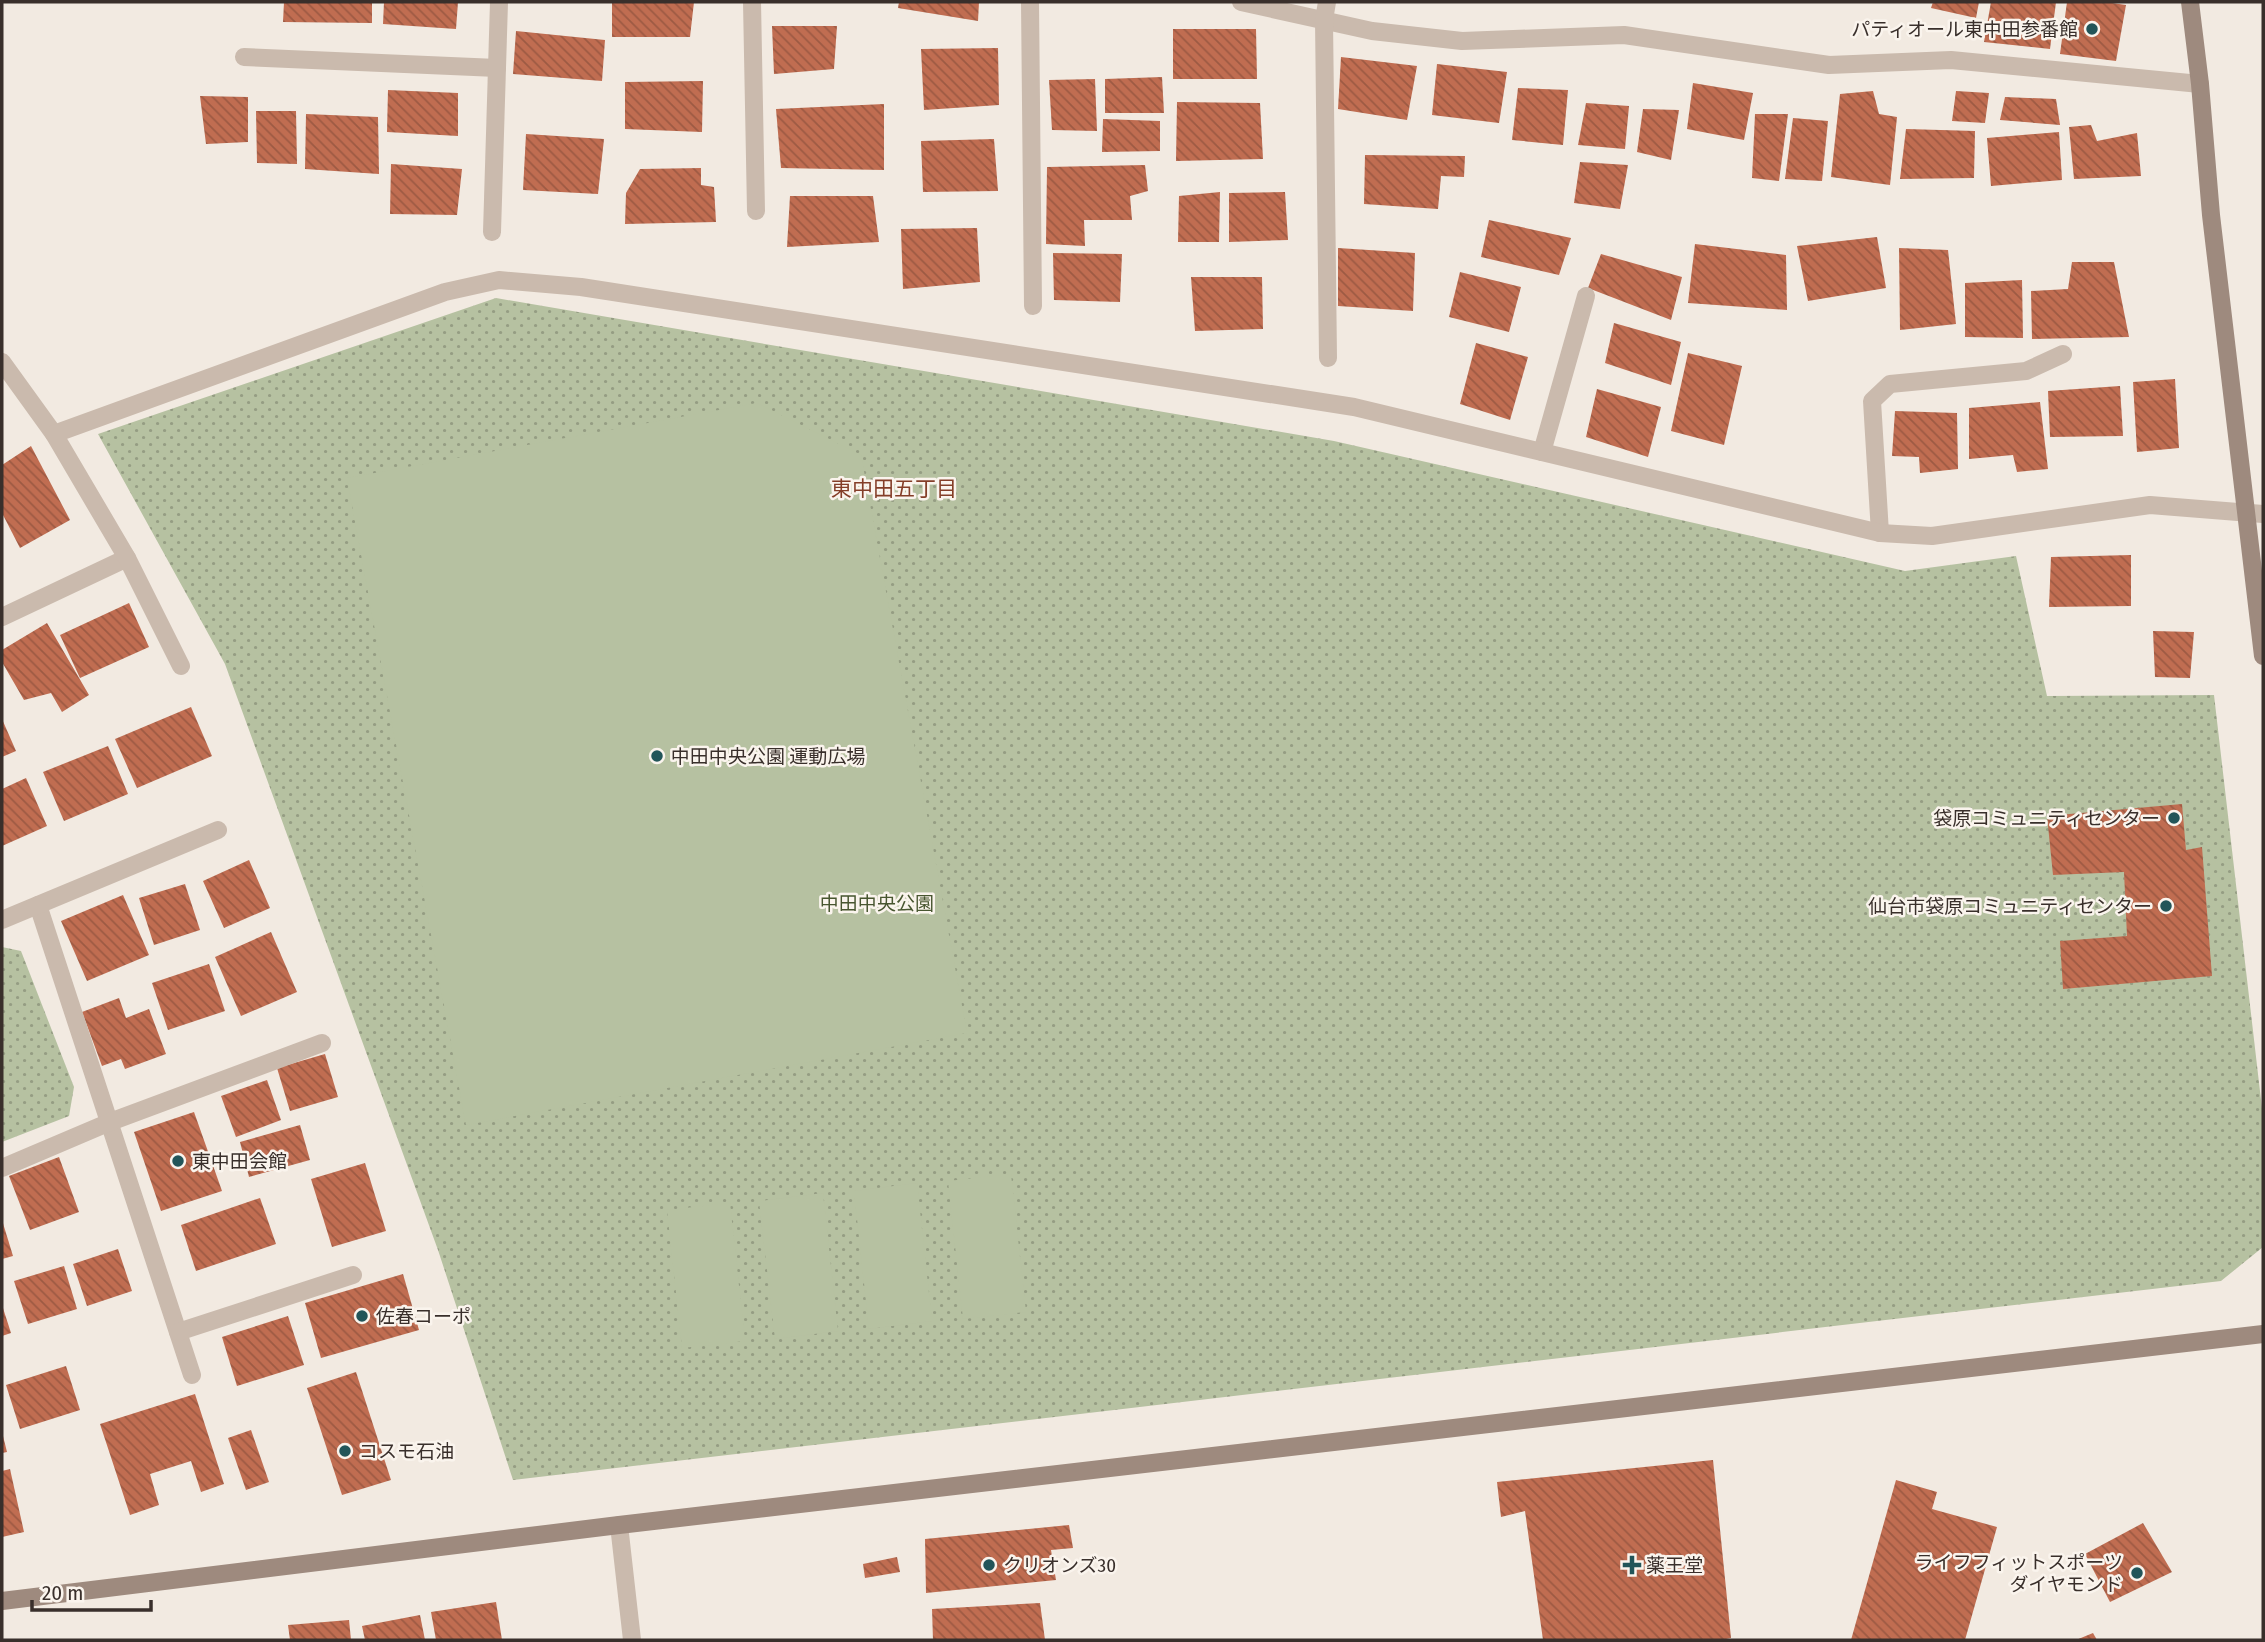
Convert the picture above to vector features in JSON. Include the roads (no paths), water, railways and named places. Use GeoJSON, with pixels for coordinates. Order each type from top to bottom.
{"type":"FeatureCollection","features":[{"type":"Feature","properties":{"kind":"street"},"geometry":{"type":"LineString","coordinates":[[492,232],[499,2]]}},
{"type":"Feature","properties":{"kind":"street"},"geometry":{"type":"LineString","coordinates":[[752,2],[755,211]]}},
{"type":"Feature","properties":{"kind":"street"},"geometry":{"type":"LineString","coordinates":[[1030,2],[1033,306]]}},
{"type":"Feature","properties":{"kind":"street"},"geometry":{"type":"LineString","coordinates":[[1241,2],[1372,31],[1462,41],[1624,35],[1829,65],[1951,60],[2200,84]]}},
{"type":"Feature","properties":{"kind":"street"},"geometry":{"type":"LineString","coordinates":[[1327,2],[1324,20],[1328,358]]}},
{"type":"Feature","properties":{"kind":"street"},"geometry":{"type":"LineString","coordinates":[[2190,2],[2211,215],[2255,513],[2263,656]]}},
{"type":"Feature","properties":{"kind":"street"},"geometry":{"type":"LineString","coordinates":[[244,57],[497,68]]}},
{"type":"Feature","properties":{"kind":"street"},"geometry":{"type":"LineString","coordinates":[[54,434],[445,292],[499,280],[581,287],[1354,407],[1880,533],[1932,536],[2150,505],[2255,513]]}},
{"type":"Feature","properties":{"kind":"street"},"geometry":{"type":"LineString","coordinates":[[1542,452],[1586,296]]}},
{"type":"Feature","properties":{"kind":"street"},"geometry":{"type":"LineString","coordinates":[[1880,533],[1872,401],[1890,384],[2026,370],[2063,354]]}},
{"type":"Feature","properties":{"kind":"street"},"geometry":{"type":"LineString","coordinates":[[2,362],[54,434],[127,558],[181,666]]}},
{"type":"Feature","properties":{"kind":"street"},"geometry":{"type":"LineString","coordinates":[[2,617],[127,558]]}},
{"type":"Feature","properties":{"kind":"street"},"geometry":{"type":"LineString","coordinates":[[2,920],[218,830]]}},
{"type":"Feature","properties":{"kind":"street"},"geometry":{"type":"LineString","coordinates":[[38,905],[192,1375]]}},
{"type":"Feature","properties":{"kind":"street"},"geometry":{"type":"LineString","coordinates":[[2,1168],[110,1122],[322,1043]]}},
{"type":"Feature","properties":{"kind":"street"},"geometry":{"type":"LineString","coordinates":[[178,1332],[353,1275]]}},
{"type":"Feature","properties":{"kind":"street"},"geometry":{"type":"LineString","coordinates":[[2,1601],[620,1525],[2263,1334]]}},
{"type":"Feature","properties":{"kind":"street"},"geometry":{"type":"LineString","coordinates":[[620,1525],[632,1640]]}},
{"type":"Feature","properties":{"kind":"place","name":"パティオール東中田参番館"},"geometry":{"type":"Point","coordinates":[2092,29]}},
{"type":"Feature","properties":{"kind":"place","name":"中田中央公園 運動広場"},"geometry":{"type":"Point","coordinates":[657,756]}},
{"type":"Feature","properties":{"kind":"place","name":"袋原コミュニティセンター"},"geometry":{"type":"Point","coordinates":[2174,818]}},
{"type":"Feature","properties":{"kind":"place","name":"仙台市袋原コミュニティセンター"},"geometry":{"type":"Point","coordinates":[2166,906]}},
{"type":"Feature","properties":{"kind":"place","name":"東中田会館"},"geometry":{"type":"Point","coordinates":[178,1161]}},
{"type":"Feature","properties":{"kind":"place","name":"佐春コーポ"},"geometry":{"type":"Point","coordinates":[362,1316]}},
{"type":"Feature","properties":{"kind":"place","name":"コスモ石油"},"geometry":{"type":"Point","coordinates":[345,1451]}},
{"type":"Feature","properties":{"kind":"place","name":"クリオンズ30"},"geometry":{"type":"Point","coordinates":[989,1565]}},
{"type":"Feature","properties":{"kind":"place","name":"薬王堂"},"geometry":{"type":"Point","coordinates":[1632,1565]}},
{"type":"Feature","properties":{"kind":"place","name":"ライフフィットスポーツ ダイヤモンド"},"geometry":{"type":"Point","coordinates":[2137,1573]}},
{"type":"Feature","properties":{"kind":"district","name":"東中田五丁目"},"geometry":{"type":"Point","coordinates":[894,489]}},
{"type":"Feature","properties":{"kind":"park label","name":"中田中央公園"},"geometry":{"type":"Point","coordinates":[877,903]}}]}
